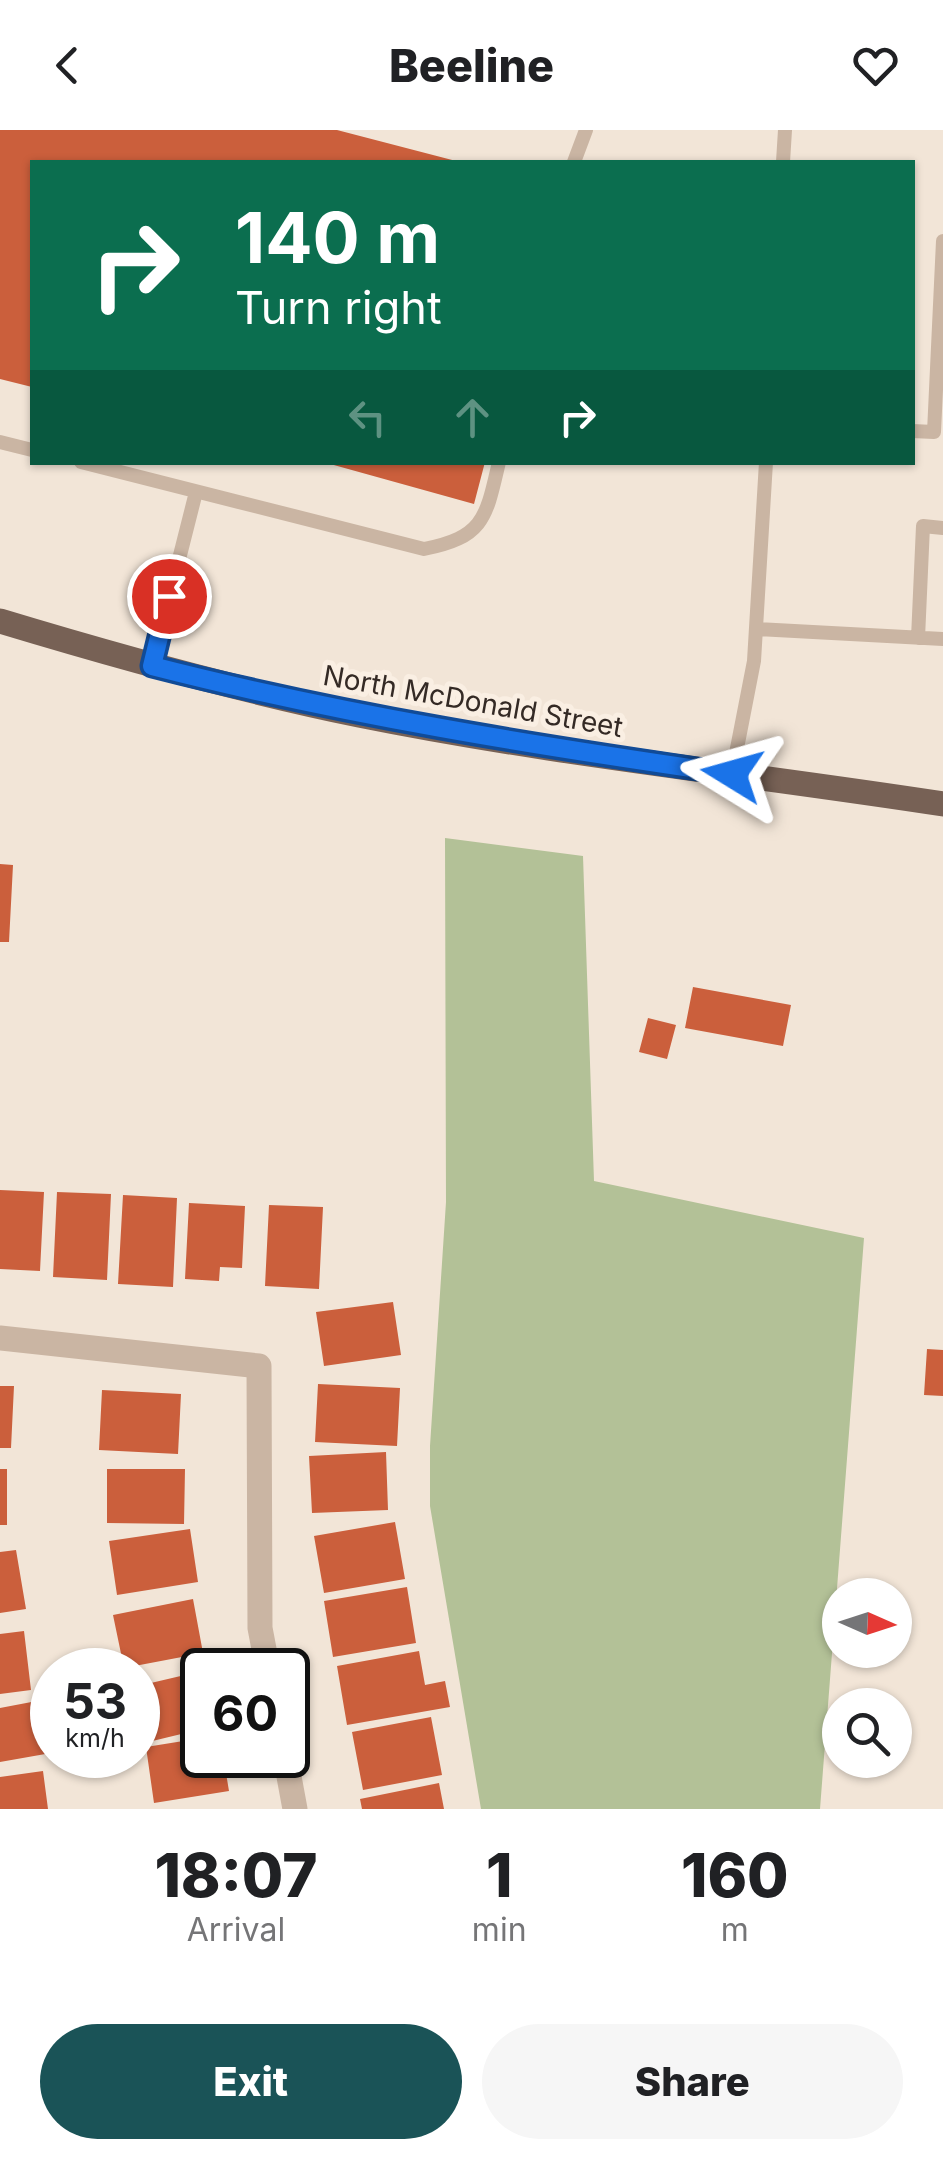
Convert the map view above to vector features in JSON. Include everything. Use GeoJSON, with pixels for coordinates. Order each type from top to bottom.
{"type":"FeatureCollection","features":[{"type":"Feature","properties":{"kind":"main road","name":"North McDonald Street"},"geometry":{"type":"LineString","coordinates":[[0,621],[152,666],[360,715],[537,746],[943,804]]}},
{"type":"Feature","properties":{"kind":"street"},"geometry":{"type":"LineString","coordinates":[[0,1338],[259,1366],[260,1628],[264,1648]]}},
{"type":"Feature","properties":{"kind":"street"},"geometry":{"type":"LineString","coordinates":[[289,1778],[295,1809]]}},
{"type":"Feature","properties":{"kind":"lane"},"geometry":{"type":"LineString","coordinates":[[575,160],[586,130]]}},
{"type":"Feature","properties":{"kind":"lane"},"geometry":{"type":"LineString","coordinates":[[783,160],[785,130]]}},
{"type":"Feature","properties":{"kind":"lane"},"geometry":{"type":"LineString","coordinates":[[915,431],[934,432],[943,241]]}},
{"type":"Feature","properties":{"kind":"lane"},"geometry":{"type":"LineString","coordinates":[[0,442],[30,450]]}},
{"type":"Feature","properties":{"kind":"lane"},"geometry":{"type":"LineString","coordinates":[[92,465],[424,549],[458,542],[486,514],[498,465]]}},
{"type":"Feature","properties":{"kind":"lane"},"geometry":{"type":"LineString","coordinates":[[732,774],[754,661],[766,465]]}},
{"type":"Feature","properties":{"kind":"lane"},"geometry":{"type":"LineString","coordinates":[[152,666],[196,492]]}},
{"type":"Feature","properties":{"kind":"lane"},"geometry":{"type":"LineString","coordinates":[[918,638],[924,526],[943,528]]}},
{"type":"Feature","properties":{"kind":"lane"},"geometry":{"type":"LineString","coordinates":[[756,629],[943,639]]}},
{"type":"Feature","properties":{"kind":"green space"},"geometry":{"type":"Polygon","coordinates":[[[445,838],[583,856],[594,1181],[864,1238],[838,1578],[822,1578],[822,1668],[831,1668],[829,1688],[822,1688],[820,1809],[481,1809],[430,1506],[430,1446],[446,1202],[445,838]]]}},
{"type":"Feature","properties":{"kind":"building"},"geometry":{"type":"Polygon","coordinates":[[[0,130],[337,130],[452,160],[30,160],[30,386],[0,379],[0,130]]]}},
{"type":"Feature","properties":{"kind":"building"},"geometry":{"type":"Polygon","coordinates":[[[334,465],[484,465],[474,504],[334,465]]]}},
{"type":"Feature","properties":{"kind":"building"},"geometry":{"type":"Polygon","coordinates":[[[0,864],[13,865],[9,942],[0,942],[0,864]]]}},
{"type":"Feature","properties":{"kind":"building"},"geometry":{"type":"Polygon","coordinates":[[[693,987],[791,1005],[783,1046],[685,1028],[693,987]]]}},
{"type":"Feature","properties":{"kind":"building"},"geometry":{"type":"Polygon","coordinates":[[[648,1018],[676,1025],[667,1059],[639,1052],[648,1018]]]}},
{"type":"Feature","properties":{"kind":"building"},"geometry":{"type":"Polygon","coordinates":[[[0,1190],[44,1192],[40,1271],[0,1269],[0,1190]]]}},
{"type":"Feature","properties":{"kind":"building"},"geometry":{"type":"Polygon","coordinates":[[[57,1192],[111,1194],[107,1280],[53,1277],[57,1192]]]}},
{"type":"Feature","properties":{"kind":"building"},"geometry":{"type":"Polygon","coordinates":[[[123,1195],[177,1198],[173,1287],[118,1284],[123,1195]]]}},
{"type":"Feature","properties":{"kind":"building"},"geometry":{"type":"Polygon","coordinates":[[[189,1203],[245,1206],[242,1268],[220,1267],[219,1281],[185,1279],[189,1203]]]}},
{"type":"Feature","properties":{"kind":"building"},"geometry":{"type":"Polygon","coordinates":[[[269,1205],[323,1207],[319,1289],[265,1286],[269,1205]]]}},
{"type":"Feature","properties":{"kind":"building"},"geometry":{"type":"Polygon","coordinates":[[[393,1302],[401,1355],[324,1366],[316,1312],[393,1302]]]}},
{"type":"Feature","properties":{"kind":"building"},"geometry":{"type":"Polygon","coordinates":[[[927,1349],[943,1350],[943,1396],[924,1395],[927,1349]]]}},
{"type":"Feature","properties":{"kind":"building"},"geometry":{"type":"Polygon","coordinates":[[[318,1384],[400,1388],[397,1446],[315,1442],[318,1384]]]}},
{"type":"Feature","properties":{"kind":"building"},"geometry":{"type":"Polygon","coordinates":[[[0,1386],[14,1386],[11,1448],[0,1448],[0,1386]]]}},
{"type":"Feature","properties":{"kind":"building"},"geometry":{"type":"Polygon","coordinates":[[[102,1390],[181,1394],[178,1454],[99,1450],[102,1390]]]}},
{"type":"Feature","properties":{"kind":"building"},"geometry":{"type":"Polygon","coordinates":[[[386,1452],[388,1510],[312,1513],[309,1456],[386,1452]]]}},
{"type":"Feature","properties":{"kind":"building"},"geometry":{"type":"Polygon","coordinates":[[[0,1469],[7,1469],[7,1525],[0,1525],[0,1469]]]}},
{"type":"Feature","properties":{"kind":"building"},"geometry":{"type":"Polygon","coordinates":[[[107,1469],[185,1469],[184,1524],[107,1523],[107,1469]]]}},
{"type":"Feature","properties":{"kind":"building"},"geometry":{"type":"Polygon","coordinates":[[[395,1522],[405,1579],[324,1593],[314,1536],[395,1522]]]}},
{"type":"Feature","properties":{"kind":"building"},"geometry":{"type":"Polygon","coordinates":[[[190,1529],[198,1582],[117,1595],[109,1541],[190,1529]]]}},
{"type":"Feature","properties":{"kind":"building"},"geometry":{"type":"Polygon","coordinates":[[[16,1550],[26,1609],[0,1613],[0,1552],[16,1550]]]}},
{"type":"Feature","properties":{"kind":"building"},"geometry":{"type":"Polygon","coordinates":[[[407,1587],[416,1643],[333,1657],[324,1601],[407,1587]]]}},
{"type":"Feature","properties":{"kind":"building"},"geometry":{"type":"Polygon","coordinates":[[[193,1599],[202,1648],[180,1648],[180,1657],[160,1661],[160,1648],[120,1648],[113,1615],[193,1599]]]}},
{"type":"Feature","properties":{"kind":"building"},"geometry":{"type":"Polygon","coordinates":[[[24,1631],[30,1690],[0,1694],[0,1634],[24,1631]]]}},
{"type":"Feature","properties":{"kind":"building"},"geometry":{"type":"Polygon","coordinates":[[[419,1651],[425,1685],[445,1681],[450,1707],[347,1725],[337,1666],[419,1651]]]}},
{"type":"Feature","properties":{"kind":"building"},"geometry":{"type":"Polygon","coordinates":[[[180,1676],[180,1734],[160,1739],[160,1681],[180,1676]]]}},
{"type":"Feature","properties":{"kind":"building"},"geometry":{"type":"Polygon","coordinates":[[[30,1702],[30,1757],[0,1762],[0,1708],[30,1702]]]}},
{"type":"Feature","properties":{"kind":"building"},"geometry":{"type":"Polygon","coordinates":[[[431,1717],[442,1775],[363,1790],[352,1732],[431,1717]]]}},
{"type":"Feature","properties":{"kind":"building"},"geometry":{"type":"Polygon","coordinates":[[[180,1742],[180,1778],[227,1778],[229,1791],[154,1803],[150,1778],[160,1778],[160,1745],[180,1742]]]}},
{"type":"Feature","properties":{"kind":"building"},"geometry":{"type":"Polygon","coordinates":[[[30,1773],[30,1778],[44,1778],[48,1809],[0,1809],[0,1777],[30,1773]]]}},
{"type":"Feature","properties":{"kind":"building"},"geometry":{"type":"Polygon","coordinates":[[[439,1783],[444,1809],[362,1809],[360,1799],[439,1783]]]}},
{"type":"Feature","properties":{"kind":"route"},"geometry":{"type":"LineString","coordinates":[[169,596],[152,666],[360,715],[732,774]]}}]}
